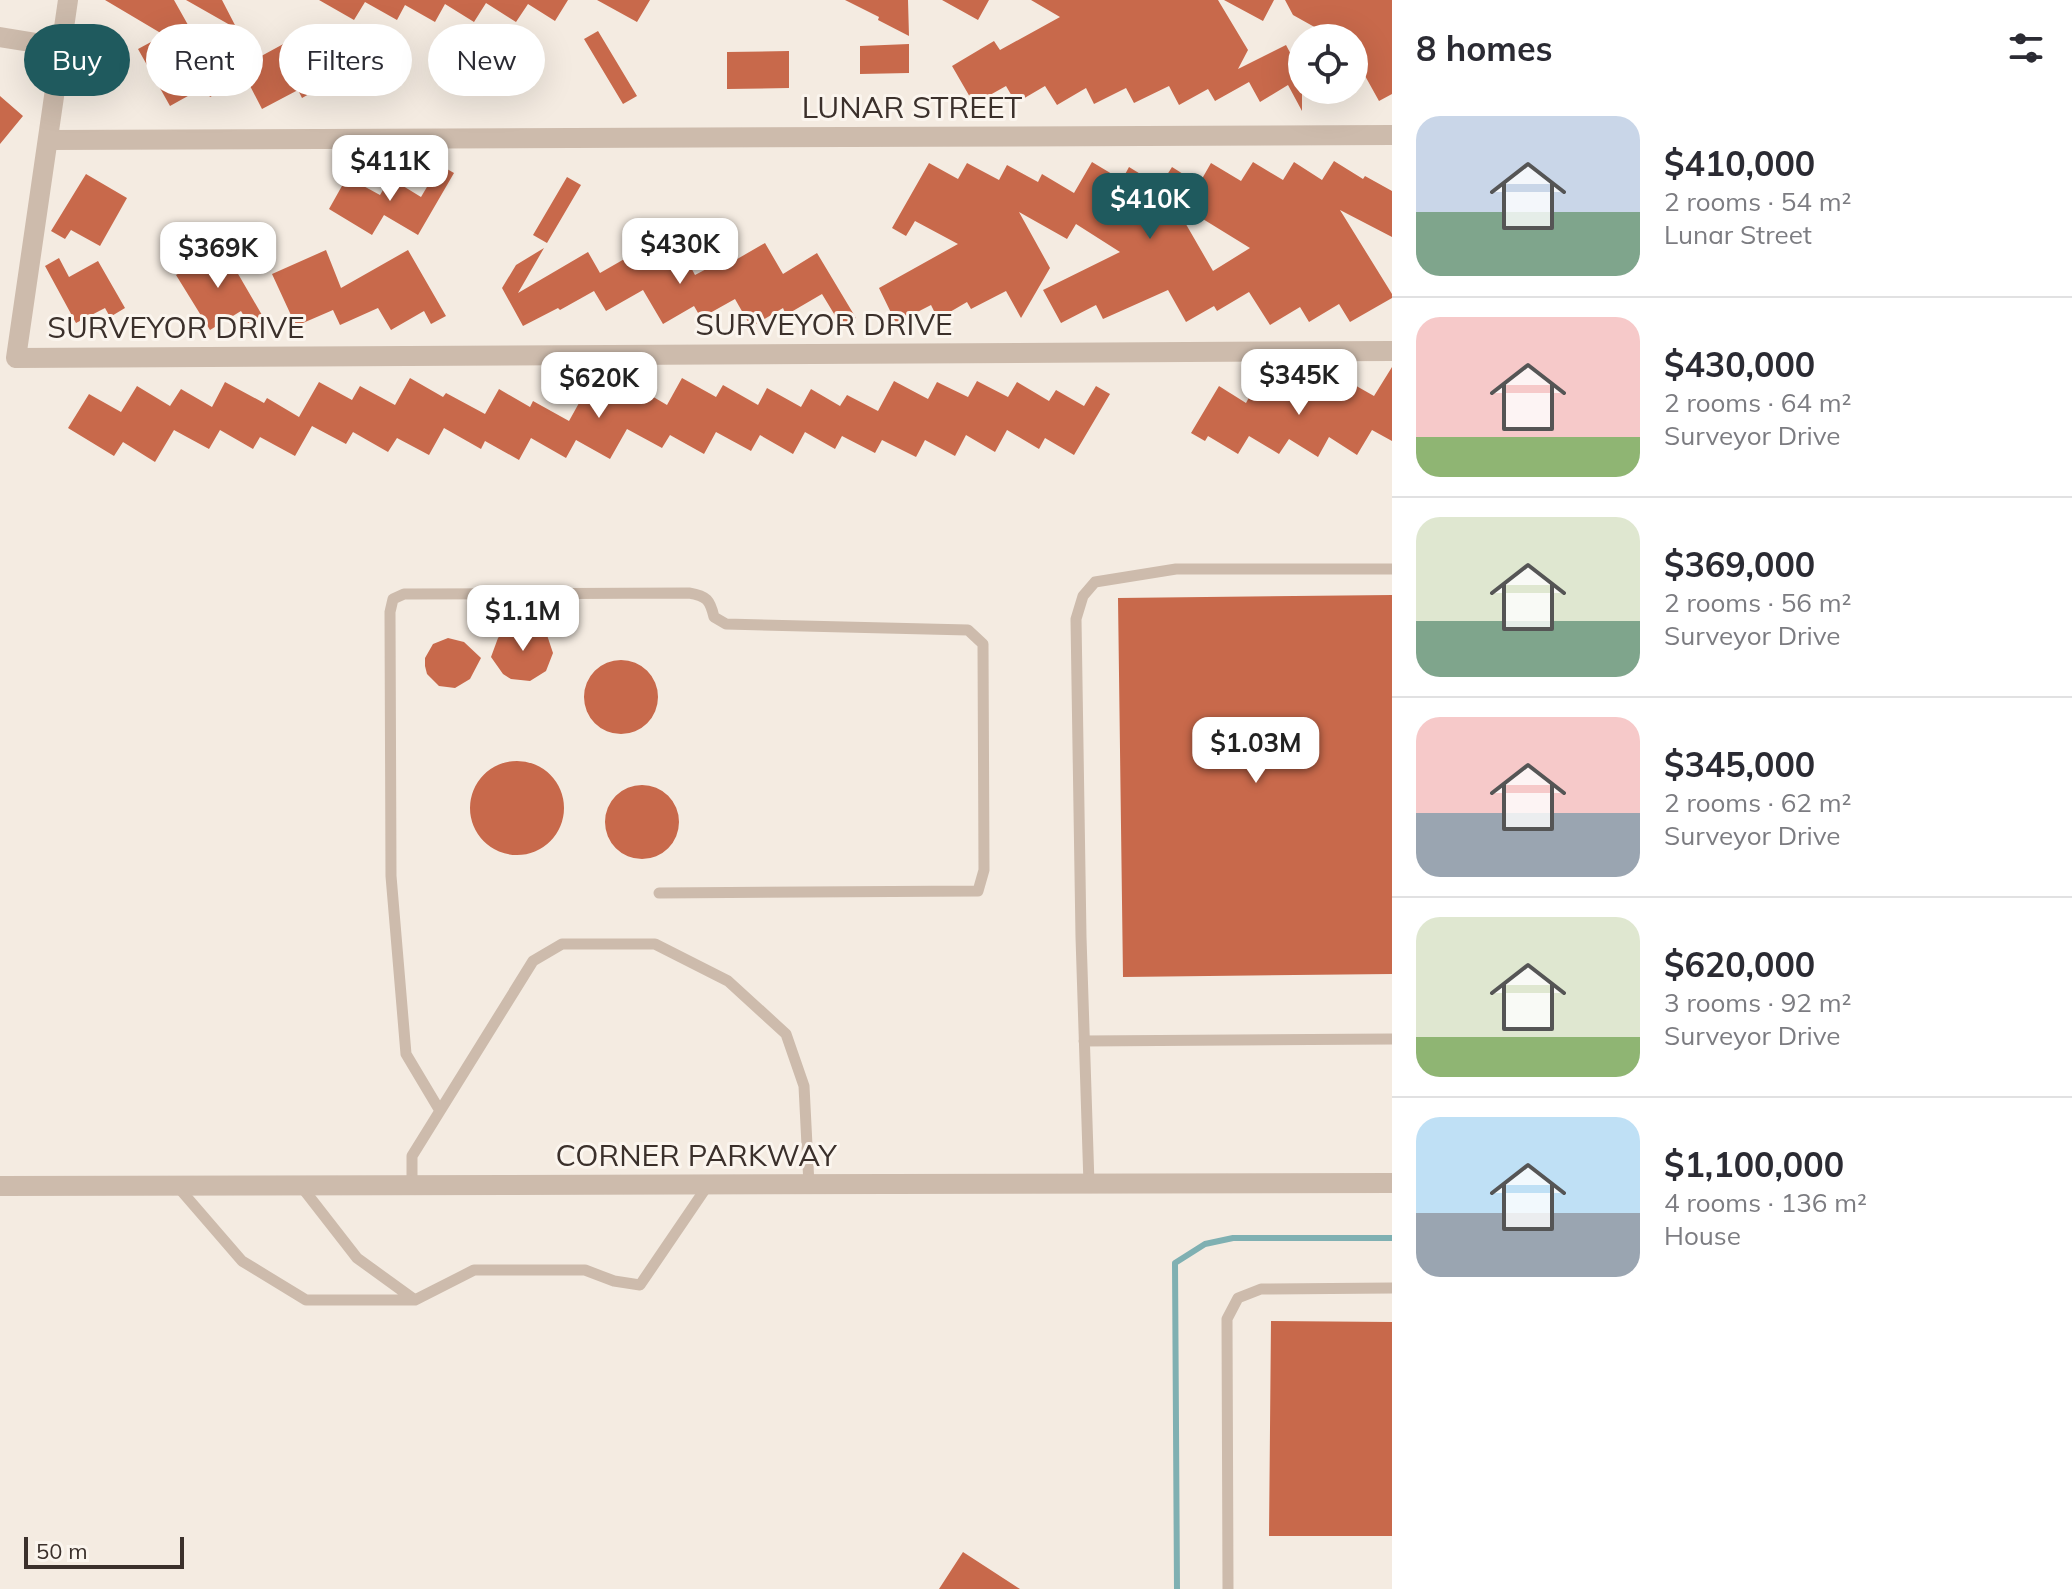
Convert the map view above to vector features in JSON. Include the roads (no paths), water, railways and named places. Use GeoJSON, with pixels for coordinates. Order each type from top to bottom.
{"type":"FeatureCollection","features":[{"type":"Feature","properties":{"kind":"street"},"geometry":{"type":"LineString","coordinates":[[64,24],[68,0]]}},
{"type":"Feature","properties":{"kind":"street"},"geometry":{"type":"LineString","coordinates":[[0,37],[24,41]]}},
{"type":"Feature","properties":{"kind":"street"},"geometry":{"type":"LineString","coordinates":[[48,140],[54,96]]}},
{"type":"Feature","properties":{"kind":"street","name":"LUNAR STREET"},"geometry":{"type":"LineString","coordinates":[[48,140],[1392,135]]}},
{"type":"Feature","properties":{"kind":"street","name":"SURVEYOR DRIVE"},"geometry":{"type":"LineString","coordinates":[[48,140],[16,358],[1392,351]]}},
{"type":"Feature","properties":{"kind":"street","name":"CORNER PARKWAY"},"geometry":{"type":"LineString","coordinates":[[0,1186],[1392,1183]]}},
{"type":"Feature","properties":{"kind":"lane"},"geometry":{"type":"LineString","coordinates":[[1089,1184],[1076,619],[1083,596],[1095,582],[1176,569],[1392,569]]}},
{"type":"Feature","properties":{"kind":"lane"},"geometry":{"type":"LineString","coordinates":[[440,1111],[406,1054],[391,876],[390,612],[393,599],[404,594],[689,593],[704,595],[710,602],[714,617],[726,624],[968,630],[983,644],[984,870],[978,891],[659,893]]}},
{"type":"Feature","properties":{"kind":"lane"},"geometry":{"type":"LineString","coordinates":[[412,1186],[412,1156],[533,961],[562,944],[655,944],[728,981],[786,1034],[804,1086],[809,1185]]}},
{"type":"Feature","properties":{"kind":"lane"},"geometry":{"type":"LineString","coordinates":[[1084,1041],[1392,1039]]}},
{"type":"Feature","properties":{"kind":"lane"},"geometry":{"type":"LineString","coordinates":[[177,1186],[242,1261],[306,1300],[415,1300],[451,1279],[474,1270],[585,1270],[614,1281],[640,1285],[708,1185]]}},
{"type":"Feature","properties":{"kind":"lane"},"geometry":{"type":"LineString","coordinates":[[301,1186],[357,1258],[415,1300]]}},
{"type":"Feature","properties":{"kind":"lane"},"geometry":{"type":"LineString","coordinates":[[1228,1589],[1227,1319],[1232,1308],[1238,1298],[1261,1289],[1392,1288]]}},
{"type":"Feature","properties":{"kind":"waterway"},"geometry":{"type":"LineString","coordinates":[[1177,1589],[1175,1263],[1205,1244],[1233,1238],[1392,1238]]}}]}
